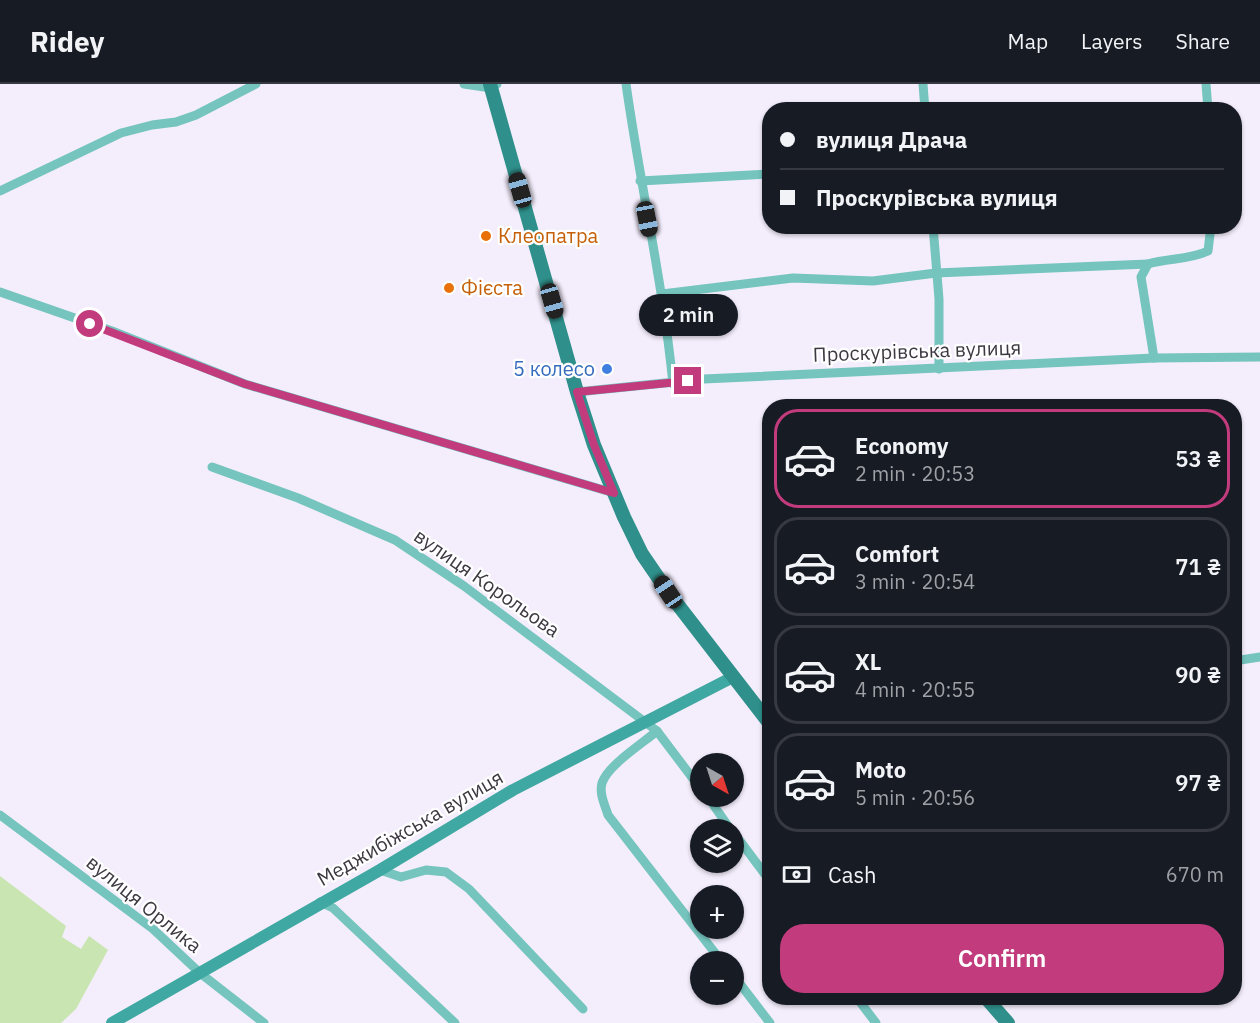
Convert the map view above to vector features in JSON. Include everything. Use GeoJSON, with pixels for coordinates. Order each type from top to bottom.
{"type":"FeatureCollection","features":[{"type":"Feature","properties":{"kind":"main road"},"geometry":{"type":"LineString","coordinates":[[493,86],[577,392],[594,445],[614,493],[642,554],[762,714]]}},
{"type":"Feature","properties":{"kind":"main road","name":"Меджибіжська вулиця"},"geometry":{"type":"LineString","coordinates":[[112,1023],[320,902],[380,870],[513,790],[733,677]]}},
{"type":"Feature","properties":{"kind":"main road"},"geometry":{"type":"LineString","coordinates":[[992,1005],[1008,1023]]}},
{"type":"Feature","properties":{"kind":"street"},"geometry":{"type":"LineString","coordinates":[[0,191],[121,133],[152,124],[176,122],[196,115],[256,84]]}},
{"type":"Feature","properties":{"kind":"street"},"geometry":{"type":"LineString","coordinates":[[464,84],[493,86]]}},
{"type":"Feature","properties":{"kind":"street"},"geometry":{"type":"LineString","coordinates":[[626,84],[640,182],[662,294],[673,384]]}},
{"type":"Feature","properties":{"kind":"street"},"geometry":{"type":"LineString","coordinates":[[923,84],[924,102]]}},
{"type":"Feature","properties":{"kind":"street"},"geometry":{"type":"LineString","coordinates":[[1206,84],[1207,102]]}},
{"type":"Feature","properties":{"kind":"street"},"geometry":{"type":"LineString","coordinates":[[640,182],[762,174]]}},
{"type":"Feature","properties":{"kind":"street"},"geometry":{"type":"LineString","coordinates":[[934,234],[939,299],[939,369]]}},
{"type":"Feature","properties":{"kind":"street"},"geometry":{"type":"LineString","coordinates":[[662,294],[793,278],[873,281],[936,273],[1148,264],[1170,258],[1191,259],[1208,251],[1210,234]]}},
{"type":"Feature","properties":{"kind":"street"},"geometry":{"type":"LineString","coordinates":[[1148,264],[1141,277],[1154,358]]}},
{"type":"Feature","properties":{"kind":"street"},"geometry":{"type":"LineString","coordinates":[[0,292],[112,332],[245,384],[614,493]]}},
{"type":"Feature","properties":{"kind":"street","name":"Проскурівська вулиця"},"geometry":{"type":"LineString","coordinates":[[577,392],[673,384],[704,379],[1154,358],[1260,357]]}},
{"type":"Feature","properties":{"kind":"street","name":"вулиця Корольова"},"geometry":{"type":"LineString","coordinates":[[212,467],[298,498],[395,540],[464,585],[646,722],[657,731],[690,775]]}},
{"type":"Feature","properties":{"kind":"street"},"geometry":{"type":"LineString","coordinates":[[1242,660],[1260,657]]}},
{"type":"Feature","properties":{"kind":"street"},"geometry":{"type":"LineString","coordinates":[[657,731],[611,769],[602,783],[602,799],[609,815],[714,951]]}},
{"type":"Feature","properties":{"kind":"street","name":"вулиця Орлика"},"geometry":{"type":"LineString","coordinates":[[0,815],[153,929],[200,973],[264,1023]]}},
{"type":"Feature","properties":{"kind":"street"},"geometry":{"type":"LineString","coordinates":[[744,847],[762,870]]}},
{"type":"Feature","properties":{"kind":"street"},"geometry":{"type":"LineString","coordinates":[[380,870],[401,876],[426,870],[446,872],[469,889],[583,1009]]}},
{"type":"Feature","properties":{"kind":"street"},"geometry":{"type":"LineString","coordinates":[[320,902],[333,908],[455,1023]]}},
{"type":"Feature","properties":{"kind":"street"},"geometry":{"type":"LineString","coordinates":[[744,989],[770,1023]]}},
{"type":"Feature","properties":{"kind":"street"},"geometry":{"type":"LineString","coordinates":[[862,1005],[876,1023]]}},
{"type":"Feature","properties":{"kind":"green space"},"geometry":{"type":"Polygon","coordinates":[[[0,876],[66,926],[62,937],[81,949],[89,936],[108,950],[76,1009],[61,1023],[0,1023],[0,876]]]}},
{"type":"Feature","properties":{"kind":"place","name":"Клеопатра"},"geometry":{"type":"Point","coordinates":[486,236]}},
{"type":"Feature","properties":{"kind":"place","name":"Фієста"},"geometry":{"type":"Point","coordinates":[449,288]}},
{"type":"Feature","properties":{"kind":"place","name":"5 колесо"},"geometry":{"type":"Point","coordinates":[607,369]}},
{"type":"Feature","properties":{"kind":"route"},"geometry":{"type":"LineString","coordinates":[[90,324],[245,384],[575,484],[614,493],[594,445],[577,392],[688,381]]}}]}
